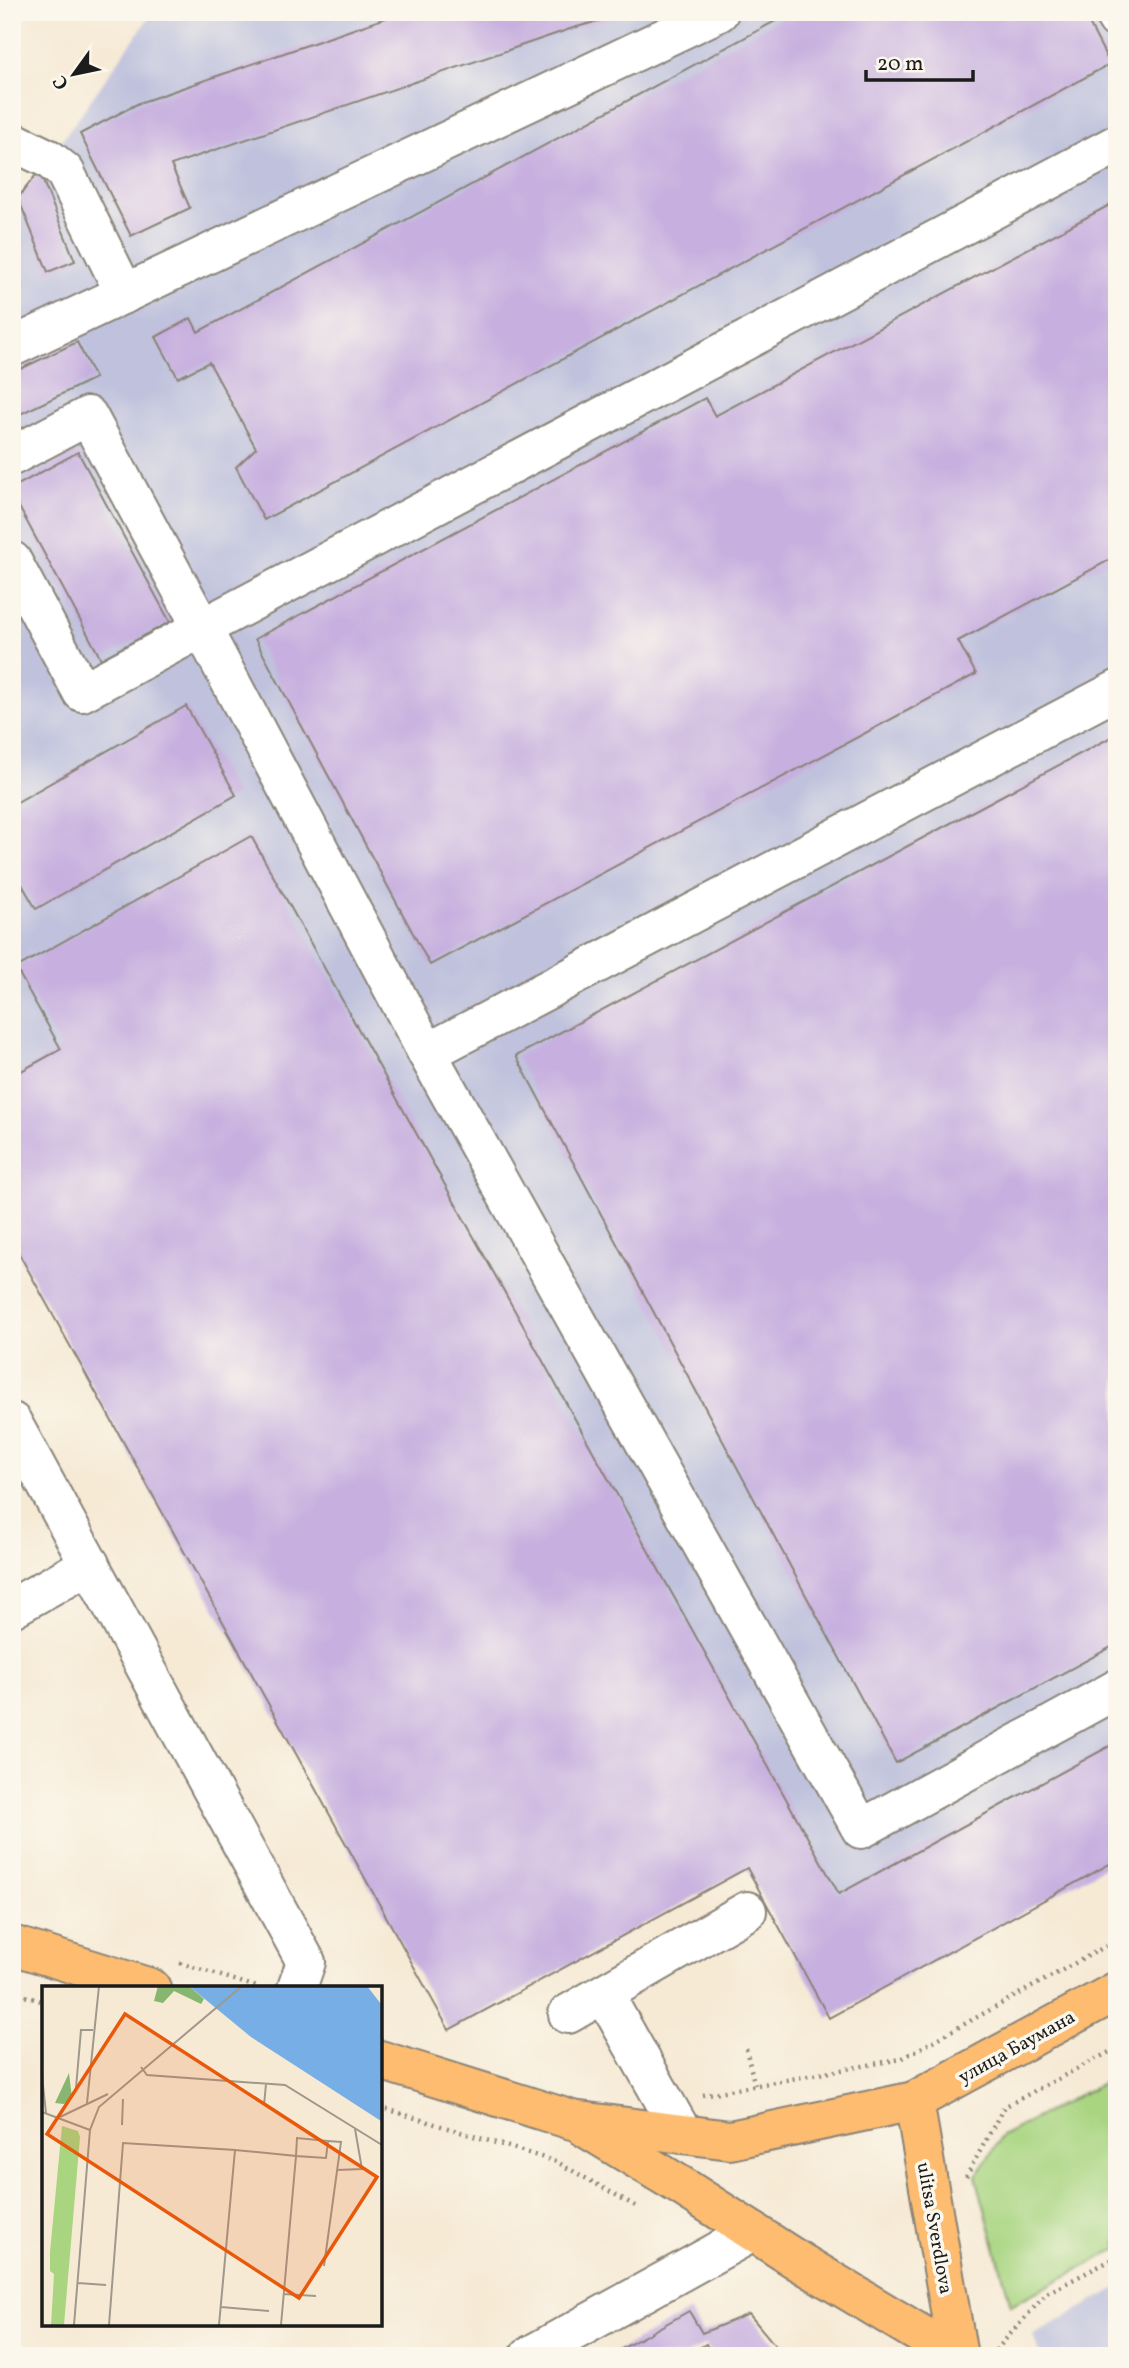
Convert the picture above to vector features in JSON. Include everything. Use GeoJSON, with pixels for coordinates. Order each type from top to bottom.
{"type":"FeatureCollection","features":[{"type":"Feature","properties":{"kind":"main road"},"geometry":{"type":"LineString","coordinates":[[12,1945],[145,1986]]}},
{"type":"Feature","properties":{"kind":"main road","name":"улица Баумана"},"geometry":{"type":"LineString","coordinates":[[572,2120],[730,2140],[914,2101],[1117,1991]]}},
{"type":"Feature","properties":{"kind":"main road"},"geometry":{"type":"LineString","coordinates":[[382,2061],[572,2120],[957,2356]]}},
{"type":"Feature","properties":{"kind":"main road","name":"ulitsa Sverdlova"},"geometry":{"type":"LineString","coordinates":[[914,2101],[957,2356]]}},
{"type":"Feature","properties":{"kind":"lane"},"geometry":{"type":"LineString","coordinates":[[12,347],[719,12]]}},
{"type":"Feature","properties":{"kind":"lane"},"geometry":{"type":"LineString","coordinates":[[1113,12],[1117,19]]}},
{"type":"Feature","properties":{"kind":"lane"},"geometry":{"type":"LineString","coordinates":[[12,141],[49,159],[65,172],[125,294]]}},
{"type":"Feature","properties":{"kind":"lane"},"geometry":{"type":"LineString","coordinates":[[12,561],[82,692],[1117,145]]}},
{"type":"Feature","properties":{"kind":"lane"},"geometry":{"type":"LineString","coordinates":[[12,456],[88,416],[428,1053],[861,1829],[1117,1689]]}},
{"type":"Feature","properties":{"kind":"lane"},"geometry":{"type":"LineString","coordinates":[[428,1053],[1117,690]]}},
{"type":"Feature","properties":{"kind":"lane"},"geometry":{"type":"LineString","coordinates":[[12,1422],[306,1962],[298,1986]]}},
{"type":"Feature","properties":{"kind":"lane"},"geometry":{"type":"LineString","coordinates":[[12,1608],[90,1564]]}},
{"type":"Feature","properties":{"kind":"lane"},"geometry":{"type":"LineString","coordinates":[[568,2014],[747,1911]]}},
{"type":"Feature","properties":{"kind":"lane"},"geometry":{"type":"LineString","coordinates":[[604,1994],[683,2134]]}},
{"type":"Feature","properties":{"kind":"lane"},"geometry":{"type":"LineString","coordinates":[[529,2356],[753,2232]]}},
{"type":"Feature","properties":{"kind":"path"},"geometry":{"type":"LineString","coordinates":[[665,2102],[901,2059],[1117,1940]]}},
{"type":"Feature","properties":{"kind":"path"},"geometry":{"type":"LineString","coordinates":[[12,1993],[42,2001]]}},
{"type":"Feature","properties":{"kind":"path"},"geometry":{"type":"LineString","coordinates":[[967,2187],[966,2175],[1004,2107],[1117,2048]]}},
{"type":"Feature","properties":{"kind":"path"},"geometry":{"type":"LineString","coordinates":[[746,2049],[755,2086]]}},
{"type":"Feature","properties":{"kind":"path"},"geometry":{"type":"LineString","coordinates":[[382,2108],[557,2162]]}},
{"type":"Feature","properties":{"kind":"path"},"geometry":{"type":"LineString","coordinates":[[992,2337],[996,2350],[1047,2293],[1117,2257]]}},
{"type":"Feature","properties":{"kind":"shaded area"},"geometry":{"type":"Polygon","coordinates":[[[153,12],[1117,12],[1117,1860],[829,2018],[746,1868],[449,2030],[12,1241],[12,206],[49,159],[153,12]]]}},
{"type":"Feature","properties":{"kind":"shaded area"},"geometry":{"type":"Polygon","coordinates":[[[1117,2288],[1117,2356],[1040,2356],[1033,2335],[1117,2288]]]}},
{"type":"Feature","properties":{"kind":"green space"},"geometry":{"type":"Polygon","coordinates":[[[1117,2075],[1117,2249],[1011,2305],[976,2176],[1002,2136],[1117,2075]]]}},
{"type":"Feature","properties":{"kind":"building"},"geometry":{"type":"Polygon","coordinates":[[[403,12],[626,13],[570,29],[171,165],[190,208],[131,236],[80,134],[139,103],[403,12]]]}},
{"type":"Feature","properties":{"kind":"building"},"geometry":{"type":"Polygon","coordinates":[[[792,12],[1083,12],[1110,64],[264,520],[236,467],[256,448],[209,362],[178,378],[156,337],[191,318],[198,332],[792,12]]]}},
{"type":"Feature","properties":{"kind":"building"},"geometry":{"type":"Polygon","coordinates":[[[39,171],[75,261],[48,272],[18,198],[39,171]]]}},
{"type":"Feature","properties":{"kind":"building"},"geometry":{"type":"Polygon","coordinates":[[[1117,201],[1117,556],[958,641],[976,674],[430,965],[255,639],[705,398],[715,416],[1117,201]]]}},
{"type":"Feature","properties":{"kind":"building"},"geometry":{"type":"Polygon","coordinates":[[[77,342],[95,378],[12,418],[12,373],[77,342]]]}},
{"type":"Feature","properties":{"kind":"building"},"geometry":{"type":"Polygon","coordinates":[[[78,452],[170,622],[101,659],[12,494],[12,488],[78,452]]]}},
{"type":"Feature","properties":{"kind":"building"},"geometry":{"type":"Polygon","coordinates":[[[186,706],[236,795],[36,909],[12,867],[12,805],[186,706]]]}},
{"type":"Feature","properties":{"kind":"building"},"geometry":{"type":"Polygon","coordinates":[[[1117,734],[1117,1644],[896,1763],[516,1056],[1117,734]]]}},
{"type":"Feature","properties":{"kind":"building"},"geometry":{"type":"Polygon","coordinates":[[[251,836],[839,1894],[1117,1742],[1117,1860],[829,2018],[747,1868],[449,2030],[12,1241],[12,1076],[61,1049],[16,968],[251,836]]]}},
{"type":"Feature","properties":{"kind":"building"},"geometry":{"type":"Polygon","coordinates":[[[689,2311],[702,2333],[749,2314],[784,2356],[712,2356],[706,2344],[685,2356],[609,2356],[689,2311]]]}}]}
